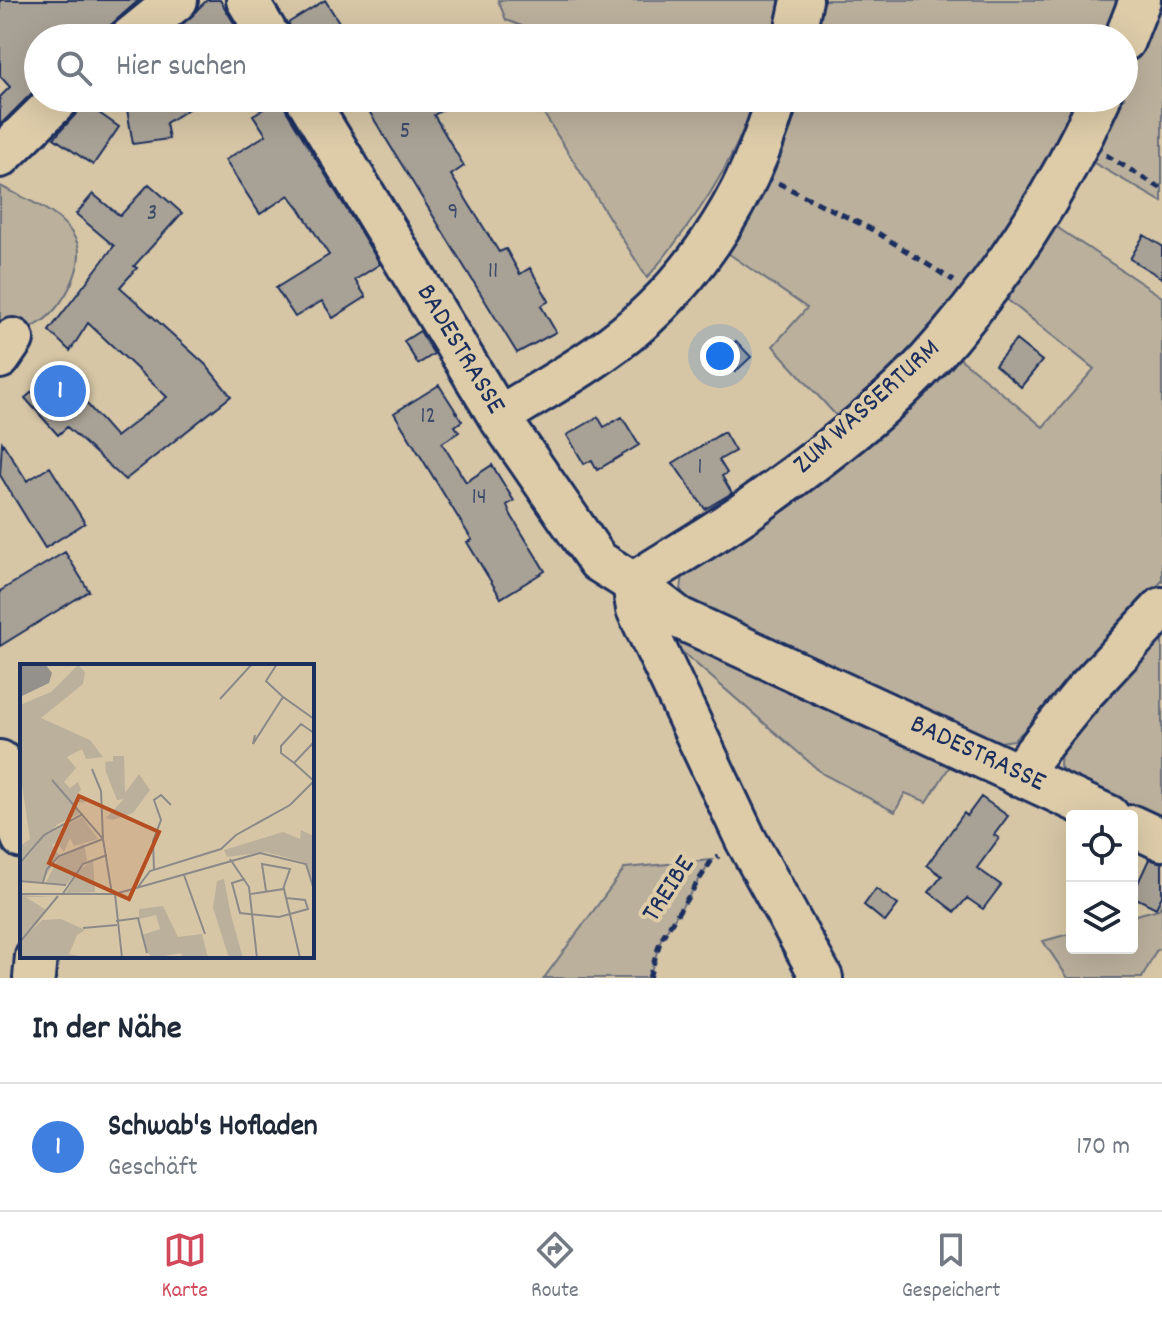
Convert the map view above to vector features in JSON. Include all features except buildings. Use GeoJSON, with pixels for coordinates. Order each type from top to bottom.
{"type":"FeatureCollection","features":[{"type":"Feature","properties":{"kind":"street"},"geometry":{"type":"LineString","coordinates":[[147,24],[177,0]]}},
{"type":"Feature","properties":{"kind":"street"},"geometry":{"type":"LineString","coordinates":[[247,0],[262,24]]}},
{"type":"Feature","properties":{"kind":"street"},"geometry":{"type":"LineString","coordinates":[[797,24],[802,0]]}},
{"type":"Feature","properties":{"kind":"street"},"geometry":{"type":"LineString","coordinates":[[1131,24],[1140,0]]}},
{"type":"Feature","properties":{"kind":"street"},"geometry":{"type":"LineString","coordinates":[[0,157],[46,112]]}},
{"type":"Feature","properties":{"kind":"street","name":"BADESTRASSE"},"geometry":{"type":"LineString","coordinates":[[314,112],[499,417],[598,561],[679,618],[1096,810]]}},
{"type":"Feature","properties":{"kind":"street"},"geometry":{"type":"LineString","coordinates":[[499,417],[600,354],[646,316],[681,281],[720,231],[751,171],[772,112]]}},
{"type":"Feature","properties":{"kind":"street","name":"ZUM WASSERTURM"},"geometry":{"type":"LineString","coordinates":[[633,583],[745,512],[850,432],[927,362],[981,297],[1081,140],[1094,112]]}},
{"type":"Feature","properties":{"kind":"street"},"geometry":{"type":"LineString","coordinates":[[633,583],[637,609],[746,840],[822,978]]}},
{"type":"Feature","properties":{"kind":"street"},"geometry":{"type":"LineString","coordinates":[[1017,775],[1084,692],[1162,608]]}},
{"type":"Feature","properties":{"kind":"street"},"geometry":{"type":"LineString","coordinates":[[0,761],[20,831]]}},
{"type":"Feature","properties":{"kind":"street"},"geometry":{"type":"LineString","coordinates":[[1138,829],[1162,840]]}},
{"type":"Feature","properties":{"kind":"street"},"geometry":{"type":"LineString","coordinates":[[34,978],[36,958]]}},
{"type":"Feature","properties":{"kind":"path"},"geometry":{"type":"LineString","coordinates":[[1081,140],[1162,189]]}},
{"type":"Feature","properties":{"kind":"path"},"geometry":{"type":"LineString","coordinates":[[751,171],[873,230],[981,297]]}},
{"type":"Feature","properties":{"kind":"path","name":"TREIBE"},"geometry":{"type":"LineString","coordinates":[[649,978],[661,939],[712,860],[746,840]]}},
{"type":"Feature","properties":{"kind":"shaded area"},"geometry":{"type":"Polygon","coordinates":[[[498,0],[780,0],[775,24],[517,24],[506,20],[498,0]]]}},
{"type":"Feature","properties":{"kind":"shaded area"},"geometry":{"type":"Polygon","coordinates":[[[817,0],[1125,0],[1117,24],[806,24],[817,0]]]}},
{"type":"Feature","properties":{"kind":"shaded area"},"geometry":{"type":"Polygon","coordinates":[[[1152,0],[1162,0],[1162,202],[1082,156],[1106,112],[1138,112],[1138,35],[1152,0]]]}},
{"type":"Feature","properties":{"kind":"shaded area"},"geometry":{"type":"Polygon","coordinates":[[[543,112],[750,112],[735,148],[710,193],[647,278],[543,112]]]}},
{"type":"Feature","properties":{"kind":"shaded area"},"geometry":{"type":"Polygon","coordinates":[[[778,112],[1082,112],[1073,132],[961,300],[841,421],[773,346],[807,308],[722,249],[778,112]]]}},
{"type":"Feature","properties":{"kind":"shaded area"},"geometry":{"type":"Polygon","coordinates":[[[0,186],[53,214],[70,230],[79,251],[74,277],[60,303],[41,322],[27,328],[0,326],[0,186]]]}},
{"type":"Feature","properties":{"kind":"shaded area"},"geometry":{"type":"Polygon","coordinates":[[[1046,220],[1162,297],[1162,581],[1030,725],[1014,740],[993,743],[692,608],[681,590],[683,574],[951,351],[1043,427],[1094,369],[999,293],[1046,220]]]}},
{"type":"Feature","properties":{"kind":"shaded area"},"geometry":{"type":"Polygon","coordinates":[[[1162,629],[1162,828],[1138,816],[1138,810],[1127,810],[1070,781],[1060,766],[1061,745],[1162,629]]]}},
{"type":"Feature","properties":{"kind":"shaded area"},"geometry":{"type":"Polygon","coordinates":[[[657,630],[957,755],[927,802],[905,793],[895,812],[823,774],[657,630]]]}},
{"type":"Feature","properties":{"kind":"shaded area"},"geometry":{"type":"Polygon","coordinates":[[[712,860],[661,939],[649,978],[544,978],[625,868],[712,860]]]}},
{"type":"Feature","properties":{"kind":"shaded area"},"geometry":{"type":"Polygon","coordinates":[[[1162,903],[1162,948],[1156,951],[1142,978],[1068,978],[1043,941],[1066,935],[1066,954],[1138,954],[1138,914],[1159,909],[1162,903]]]}},
{"type":"Feature","properties":{"kind":"place","name":"Schwab's Hofladen"},"geometry":{"type":"Point","coordinates":[60,391]}}]}
